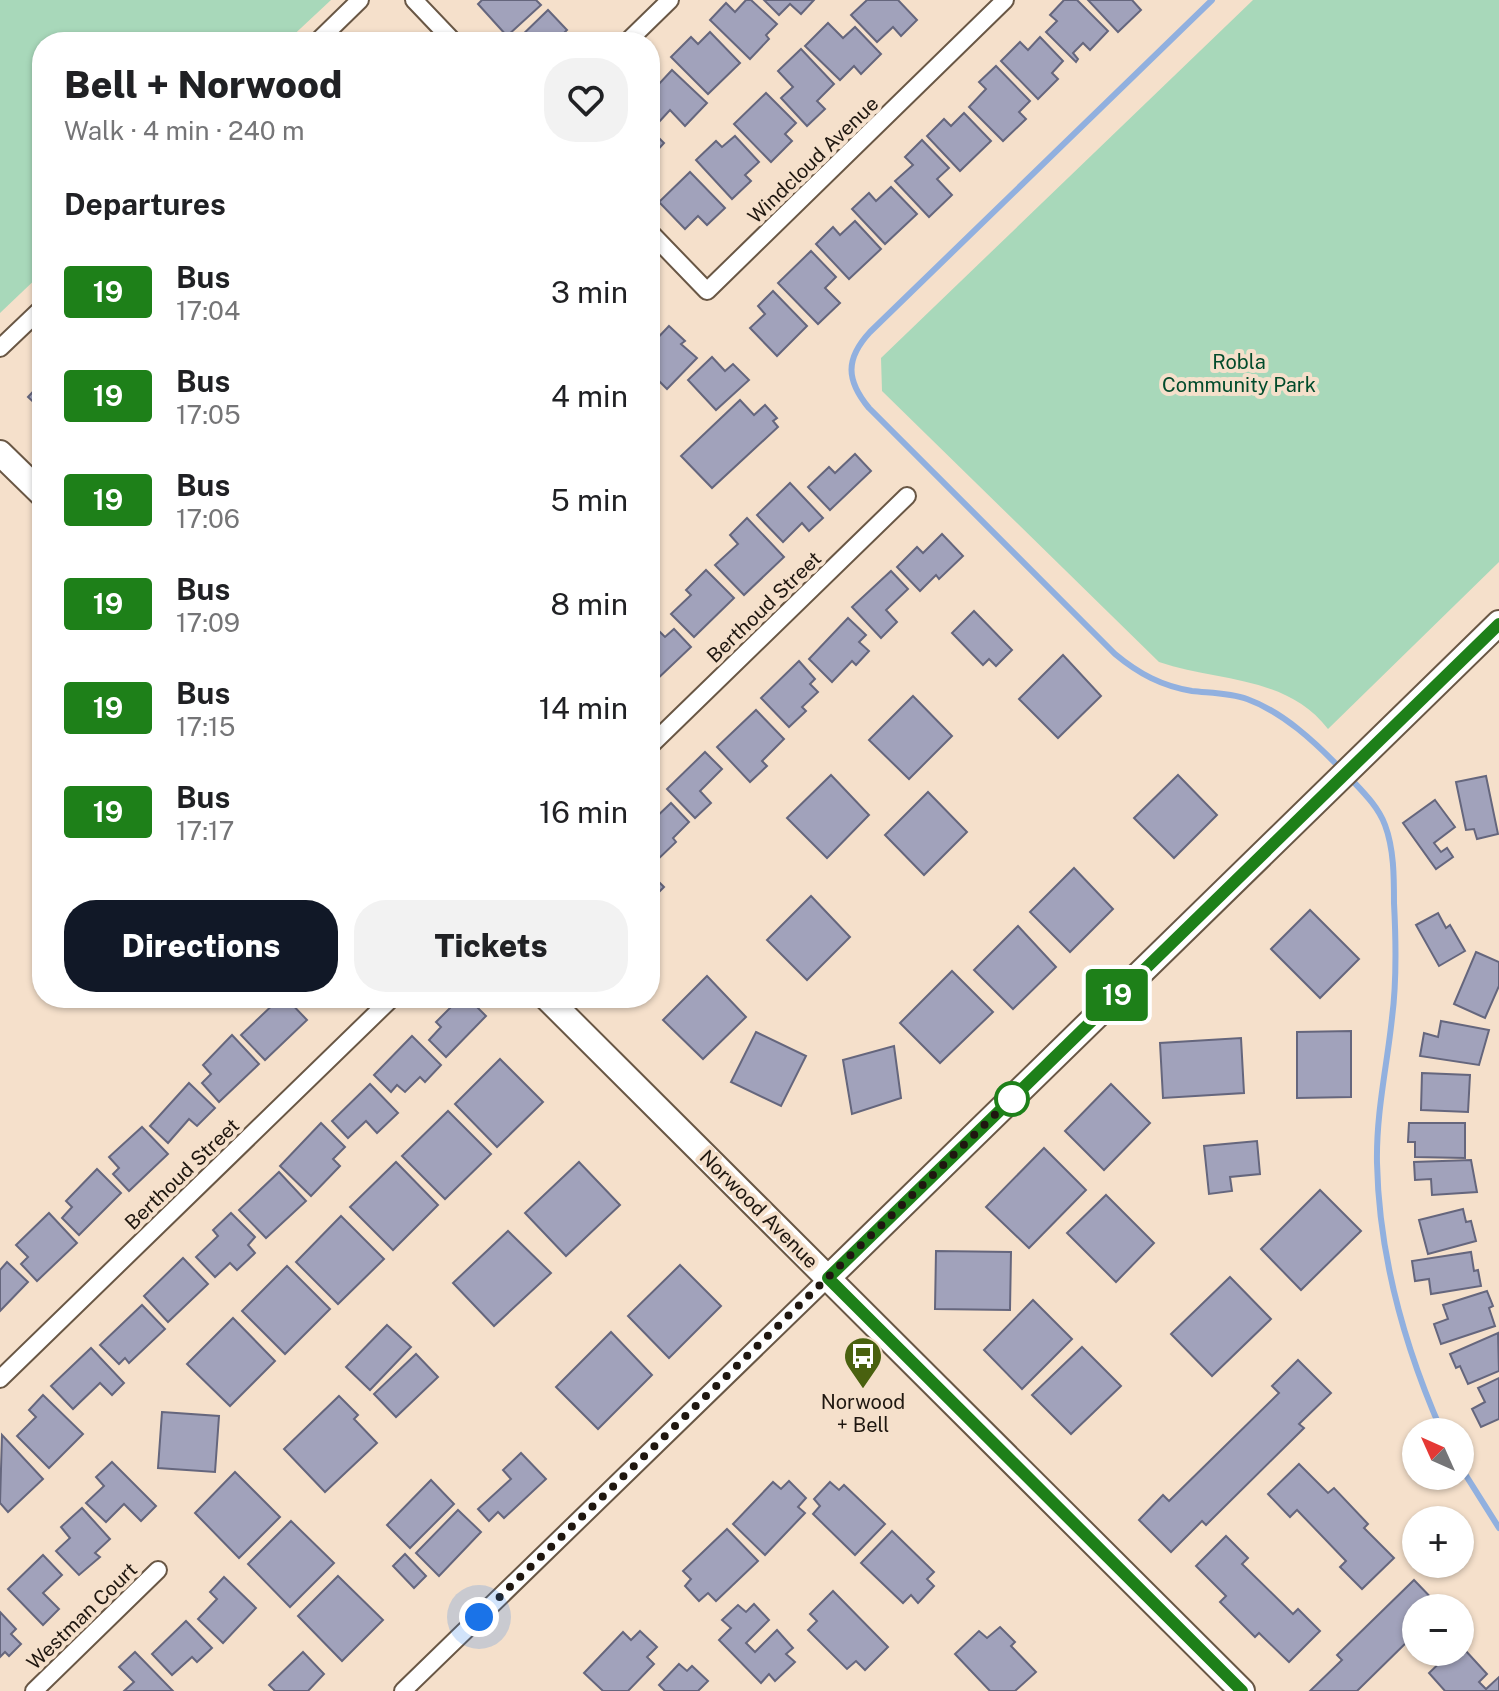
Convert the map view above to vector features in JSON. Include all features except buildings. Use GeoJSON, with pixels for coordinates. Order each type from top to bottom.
{"type":"FeatureCollection","features":[{"type":"Feature","properties":{"kind":"main road"},"geometry":{"type":"LineString","coordinates":[[0,453],[32,484]]}},
{"type":"Feature","properties":{"kind":"main road"},"geometry":{"type":"LineString","coordinates":[[828,1278],[1499,623]]}},
{"type":"Feature","properties":{"kind":"main road","name":"Norwood Avenue"},"geometry":{"type":"LineString","coordinates":[[557,1008],[1242,1691]]}},
{"type":"Feature","properties":{"kind":"street"},"geometry":{"type":"LineString","coordinates":[[327,32],[360,0]]}},
{"type":"Feature","properties":{"kind":"street"},"geometry":{"type":"LineString","coordinates":[[414,0],[444,32]]}},
{"type":"Feature","properties":{"kind":"street"},"geometry":{"type":"LineString","coordinates":[[637,32],[670,0]]}},
{"type":"Feature","properties":{"kind":"street","name":"Windcloud Avenue"},"geometry":{"type":"LineString","coordinates":[[660,242],[707,291],[1005,0]]}},
{"type":"Feature","properties":{"kind":"street"},"geometry":{"type":"LineString","coordinates":[[0,348],[32,318]]}},
{"type":"Feature","properties":{"kind":"street","name":"Berthoud Street"},"geometry":{"type":"LineString","coordinates":[[660,736],[907,496]]}},
{"type":"Feature","properties":{"kind":"street","name":"Berthoud Street"},"geometry":{"type":"LineString","coordinates":[[0,1379],[382,1008]]}},
{"type":"Feature","properties":{"kind":"street"},"geometry":{"type":"LineString","coordinates":[[403,1691],[828,1278]]}},
{"type":"Feature","properties":{"kind":"street","name":"Westman Court"},"geometry":{"type":"LineString","coordinates":[[34,1691],[158,1570]]}},
{"type":"Feature","properties":{"kind":"green space"},"geometry":{"type":"Polygon","coordinates":[[[0,0],[331,0],[297,32],[32,32],[32,283],[0,313],[0,0]]]}},
{"type":"Feature","properties":{"kind":"green space","name":"Robla Community Park"},"geometry":{"type":"Polygon","coordinates":[[[1253,0],[1499,0],[1499,562],[1328,729],[1311,711],[1272,689],[1159,662],[882,391],[881,358],[1253,0]]]}},
{"type":"Feature","properties":{"kind":"waterway"},"geometry":{"type":"LineString","coordinates":[[1212,0],[870,332],[856,351],[853,379],[869,408],[1115,654],[1133,668],[1171,686],[1234,696],[1260,705],[1298,729],[1341,769]]}},
{"type":"Feature","properties":{"kind":"waterway"},"geometry":{"type":"LineString","coordinates":[[1349,777],[1382,818],[1392,853],[1395,975],[1378,1126],[1379,1198],[1396,1300],[1436,1418]]}},
{"type":"Feature","properties":{"kind":"waterway"},"geometry":{"type":"LineString","coordinates":[[1474,1488],[1499,1528]]}},
{"type":"Feature","properties":{"kind":"bus line","name":"19"},"geometry":{"type":"LineString","coordinates":[[1242,1691],[828,1278],[1499,624]]}},
{"type":"Feature","properties":{"kind":"place","name":"Norwood + Bell"},"geometry":{"type":"Point","coordinates":[863,1390]}},
{"type":"Feature","properties":{"kind":"route"},"geometry":{"type":"LineString","coordinates":[[479,1617],[1012,1099]]}}]}
